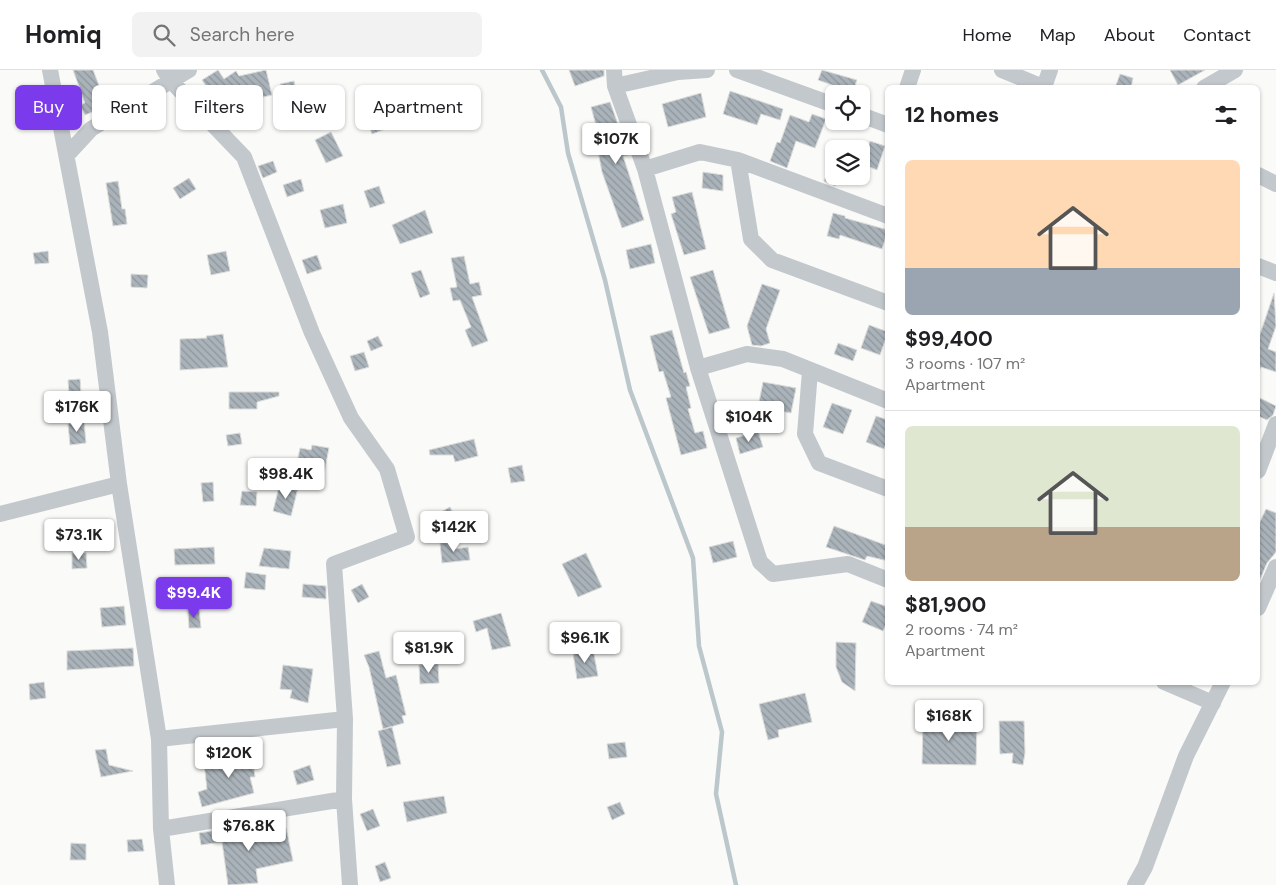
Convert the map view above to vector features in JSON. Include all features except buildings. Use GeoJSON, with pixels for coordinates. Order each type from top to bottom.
{"type":"FeatureCollection","features":[{"type":"Feature","properties":{"kind":"street"},"geometry":{"type":"LineString","coordinates":[[50,70],[100,332],[119,484],[159,739],[162,829],[167,885]]}},
{"type":"Feature","properties":{"kind":"street"},"geometry":{"type":"LineString","coordinates":[[67,155],[91,129],[167,75],[189,70]]}},
{"type":"Feature","properties":{"kind":"street"},"geometry":{"type":"LineString","coordinates":[[707,70],[614,78],[644,169],[698,368],[760,562],[773,574],[848,564],[885,579]]}},
{"type":"Feature","properties":{"kind":"street"},"geometry":{"type":"LineString","coordinates":[[737,70],[825,102]]}},
{"type":"Feature","properties":{"kind":"street"},"geometry":{"type":"LineString","coordinates":[[907,85],[913,70]]}},
{"type":"Feature","properties":{"kind":"street"},"geometry":{"type":"LineString","coordinates":[[1002,70],[1039,85]]}},
{"type":"Feature","properties":{"kind":"street"},"geometry":{"type":"LineString","coordinates":[[1045,85],[1050,70]]}},
{"type":"Feature","properties":{"kind":"street"},"geometry":{"type":"LineString","coordinates":[[1209,85],[1235,70]]}},
{"type":"Feature","properties":{"kind":"street"},"geometry":{"type":"LineString","coordinates":[[167,75],[244,157],[312,333],[350,418],[388,470],[407,537],[334,564],[345,719],[344,799],[350,885]]}},
{"type":"Feature","properties":{"kind":"street"},"geometry":{"type":"LineString","coordinates":[[870,118],[885,124]]}},
{"type":"Feature","properties":{"kind":"street"},"geometry":{"type":"LineString","coordinates":[[644,169],[700,152],[738,160],[885,215]]}},
{"type":"Feature","properties":{"kind":"street"},"geometry":{"type":"LineString","coordinates":[[738,160],[750,240],[772,260],[885,302]]}},
{"type":"Feature","properties":{"kind":"street"},"geometry":{"type":"LineString","coordinates":[[1260,176],[1276,184]]}},
{"type":"Feature","properties":{"kind":"street"},"geometry":{"type":"LineString","coordinates":[[1260,267],[1276,273]]}},
{"type":"Feature","properties":{"kind":"street"},"geometry":{"type":"LineString","coordinates":[[698,368],[747,354],[783,359],[885,400]]}},
{"type":"Feature","properties":{"kind":"street"},"geometry":{"type":"LineString","coordinates":[[810,371],[805,434],[819,463],[885,488]]}},
{"type":"Feature","properties":{"kind":"street"},"geometry":{"type":"LineString","coordinates":[[1261,450],[1276,424]]}},
{"type":"Feature","properties":{"kind":"street"},"geometry":{"type":"LineString","coordinates":[[0,514],[119,484]]}},
{"type":"Feature","properties":{"kind":"street"},"geometry":{"type":"LineString","coordinates":[[1260,603],[1276,567]]}},
{"type":"Feature","properties":{"kind":"street"},"geometry":{"type":"LineString","coordinates":[[1173,685],[1213,703]]}},
{"type":"Feature","properties":{"kind":"street"},"geometry":{"type":"LineString","coordinates":[[1135,885],[1145,867],[1186,756],[1222,685]]}},
{"type":"Feature","properties":{"kind":"street"},"geometry":{"type":"LineString","coordinates":[[159,739],[345,719]]}},
{"type":"Feature","properties":{"kind":"street"},"geometry":{"type":"LineString","coordinates":[[162,829],[344,799]]}},
{"type":"Feature","properties":{"kind":"waterway"},"geometry":{"type":"LineString","coordinates":[[542,70],[561,107],[568,153],[605,280],[630,390],[693,558],[699,646],[722,732],[716,794],[736,885]]}}]}
